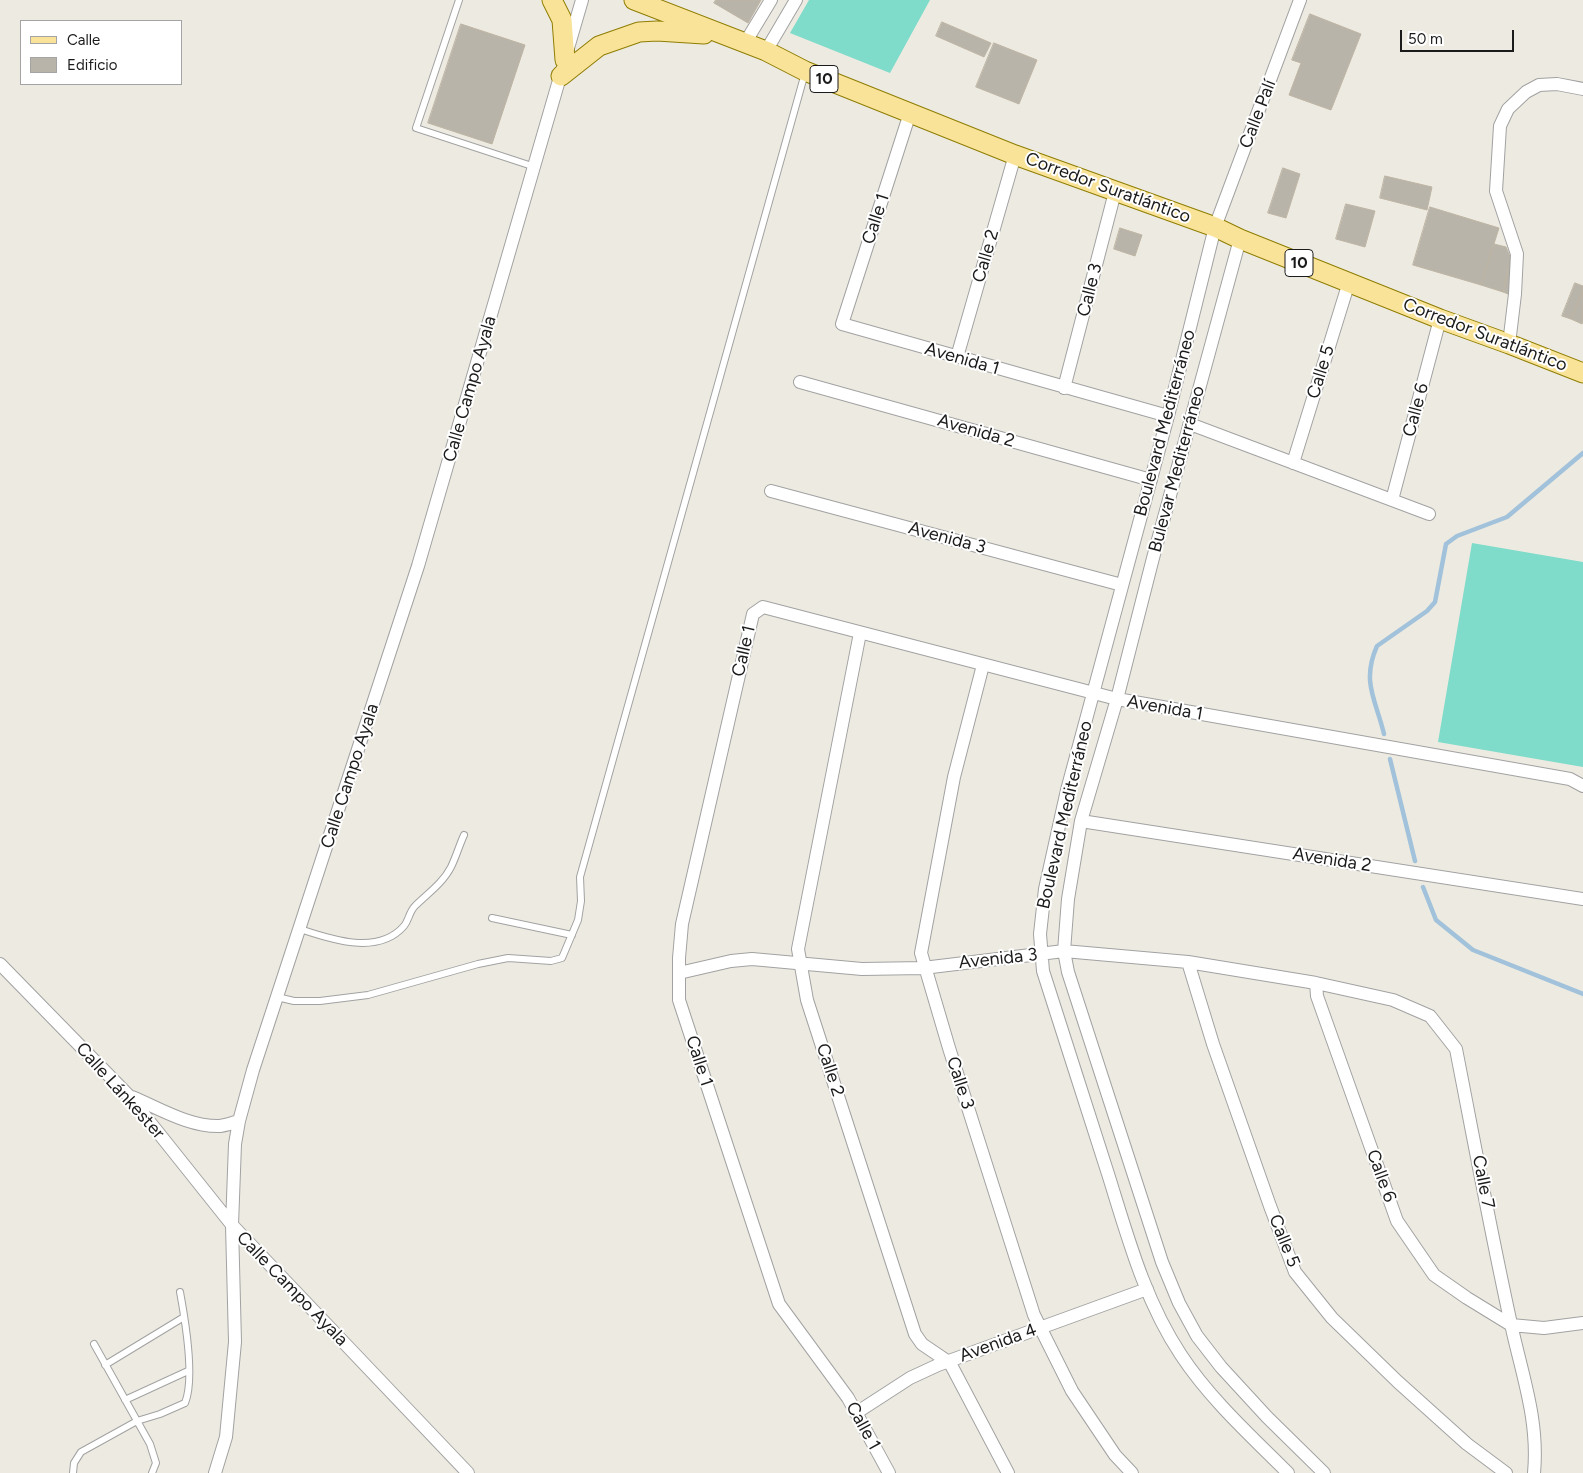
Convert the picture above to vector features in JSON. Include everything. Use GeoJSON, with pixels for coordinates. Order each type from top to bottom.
{"type":"FeatureCollection","features":[{"type":"Feature","properties":{"kind":"main road"},"geometry":{"type":"LineString","coordinates":[[552,0],[562,20],[563,68]]}},
{"type":"Feature","properties":{"kind":"main road","name":"Corredor Suratlántico"},"geometry":{"type":"LineString","coordinates":[[634,0],[766,51],[805,72],[1015,155],[1215,227],[1240,239],[1440,319],[1583,373]]}},
{"type":"Feature","properties":{"kind":"main road"},"geometry":{"type":"LineString","coordinates":[[563,68],[599,46],[639,32],[657,31],[724,35]]}},
{"type":"Feature","properties":{"kind":"street","name":"Calle Campo Ayala"},"geometry":{"type":"LineString","coordinates":[[468,1473],[232,1225],[234,1161],[238,1121],[253,1070],[418,566],[582,0]]}},
{"type":"Feature","properties":{"kind":"street"},"geometry":{"type":"LineString","coordinates":[[745,43],[771,0]]}},
{"type":"Feature","properties":{"kind":"street"},"geometry":{"type":"LineString","coordinates":[[766,51],[796,0]]}},
{"type":"Feature","properties":{"kind":"street","name":"Calle Palí"},"geometry":{"type":"LineString","coordinates":[[1215,227],[1300,0]]}},
{"type":"Feature","properties":{"kind":"street"},"geometry":{"type":"LineString","coordinates":[[1509,344],[1516,294],[1517,254],[1496,191],[1500,126],[1508,109],[1526,92],[1539,85],[1558,84],[1583,89]]}},
{"type":"Feature","properties":{"kind":"street","name":"Calle 1"},"geometry":{"type":"LineString","coordinates":[[842,324],[910,113]]}},
{"type":"Feature","properties":{"kind":"street","name":"Calle 2"},"geometry":{"type":"LineString","coordinates":[[957,357],[1015,155]]}},
{"type":"Feature","properties":{"kind":"street","name":"Calle 3"},"geometry":{"type":"LineString","coordinates":[[1064,388],[1115,192]]}},
{"type":"Feature","properties":{"kind":"street","name":"Boulevard Mediterráneo"},"geometry":{"type":"LineString","coordinates":[[1215,227],[1168,416],[1067,790],[1045,889],[1040,934],[1041,954],[1043,971],[1140,1274],[1147,1289],[1181,1355],[1205,1387],[1288,1473]]}},
{"type":"Feature","properties":{"kind":"street","name":"Bulevar Mediterráneo"},"geometry":{"type":"LineString","coordinates":[[1118,699],[1152,558],[1240,239]]}},
{"type":"Feature","properties":{"kind":"street","name":"Calle 5"},"geometry":{"type":"LineString","coordinates":[[1293,463],[1349,282]]}},
{"type":"Feature","properties":{"kind":"street","name":"Calle 6"},"geometry":{"type":"LineString","coordinates":[[1392,500],[1440,319]]}},
{"type":"Feature","properties":{"kind":"street","name":"Avenida 1"},"geometry":{"type":"LineString","coordinates":[[842,324],[1168,416]]}},
{"type":"Feature","properties":{"kind":"street","name":"Avenida 2"},"geometry":{"type":"LineString","coordinates":[[800,382],[1151,480]]}},
{"type":"Feature","properties":{"kind":"street"},"geometry":{"type":"LineString","coordinates":[[1190,424],[1429,514]]}},
{"type":"Feature","properties":{"kind":"street","name":"Avenida 3"},"geometry":{"type":"LineString","coordinates":[[771,491],[1122,585]]}},
{"type":"Feature","properties":{"kind":"street","name":"Avenida 1"},"geometry":{"type":"LineString","coordinates":[[753,614],[763,607],[1118,699],[1570,778],[1583,786]]}},
{"type":"Feature","properties":{"kind":"street","name":"Calle 1"},"geometry":{"type":"LineString","coordinates":[[753,614],[682,924],[679,1000],[779,1304],[848,1398],[889,1473]]}},
{"type":"Feature","properties":{"kind":"street","name":"Calle 2"},"geometry":{"type":"LineString","coordinates":[[860,633],[798,949],[800,964],[807,1000],[915,1334],[922,1344],[948,1361],[1008,1473]]}},
{"type":"Feature","properties":{"kind":"street","name":"Calle 3"},"geometry":{"type":"LineString","coordinates":[[983,665],[952,787],[921,953],[1034,1315],[1072,1391],[1115,1455],[1132,1473]]}},
{"type":"Feature","properties":{"kind":"street","name":"Boulevard Mediterráneo"},"geometry":{"type":"LineString","coordinates":[[1118,699],[1081,821],[1068,899],[1064,950],[1068,972],[1162,1262],[1179,1303],[1197,1336],[1221,1367],[1267,1417],[1324,1473]]}},
{"type":"Feature","properties":{"kind":"street","name":"Avenida 2"},"geometry":{"type":"LineString","coordinates":[[1081,821],[1583,899]]}},
{"type":"Feature","properties":{"kind":"street","name":"Avenida 3"},"geometry":{"type":"LineString","coordinates":[[679,973],[738,960],[752,959],[862,969],[925,967],[1064,950],[1188,962],[1316,983]]}},
{"type":"Feature","properties":{"kind":"street","name":"Calle 5"},"geometry":{"type":"LineString","coordinates":[[1188,962],[1213,1044],[1270,1206],[1296,1272],[1332,1318],[1398,1382],[1467,1444],[1506,1473]]}},
{"type":"Feature","properties":{"kind":"street","name":"Calle Lánkester"},"geometry":{"type":"LineString","coordinates":[[0,964],[129,1096],[232,1225]]}},
{"type":"Feature","properties":{"kind":"street","name":"Calle 6"},"geometry":{"type":"LineString","coordinates":[[1316,983],[1317,996],[1397,1221],[1434,1275],[1511,1325]]}},
{"type":"Feature","properties":{"kind":"street","name":"Calle 7"},"geometry":{"type":"LineString","coordinates":[[1316,983],[1393,1000],[1430,1016],[1456,1049],[1511,1325],[1532,1410],[1536,1451],[1534,1473]]}},
{"type":"Feature","properties":{"kind":"street"},"geometry":{"type":"LineString","coordinates":[[129,1096],[200,1124],[221,1126],[238,1121]]}},
{"type":"Feature","properties":{"kind":"street"},"geometry":{"type":"LineString","coordinates":[[215,1473],[226,1437],[235,1342],[232,1225]]}},
{"type":"Feature","properties":{"kind":"street","name":"Avenida 4"},"geometry":{"type":"LineString","coordinates":[[856,1413],[910,1378],[948,1361],[1147,1289]]}},
{"type":"Feature","properties":{"kind":"street"},"geometry":{"type":"LineString","coordinates":[[1511,1325],[1544,1328],[1583,1323]]}},
{"type":"Feature","properties":{"kind":"lane"},"geometry":{"type":"LineString","coordinates":[[458,0],[416,128],[535,167]]}},
{"type":"Feature","properties":{"kind":"lane"},"geometry":{"type":"LineString","coordinates":[[278,997],[294,1001],[312,1001],[368,995],[478,964],[508,958],[551,961],[562,958],[578,920],[581,901],[580,877],[805,72]]}},
{"type":"Feature","properties":{"kind":"lane"},"geometry":{"type":"LineString","coordinates":[[300,929],[331,939],[364,943],[388,939],[404,926],[412,909],[438,884],[450,868],[464,835]]}},
{"type":"Feature","properties":{"kind":"lane"},"geometry":{"type":"LineString","coordinates":[[492,918],[572,935]]}},
{"type":"Feature","properties":{"kind":"lane"},"geometry":{"type":"LineString","coordinates":[[73,1473],[74,1463],[81,1452],[137,1421],[160,1414],[185,1403],[189,1394],[188,1370],[180,1292]]}},
{"type":"Feature","properties":{"kind":"lane"},"geometry":{"type":"LineString","coordinates":[[105,1365],[184,1317]]}},
{"type":"Feature","properties":{"kind":"lane"},"geometry":{"type":"LineString","coordinates":[[94,1344],[150,1444],[156,1463],[152,1473]]}},
{"type":"Feature","properties":{"kind":"lane"},"geometry":{"type":"LineString","coordinates":[[125,1400],[188,1370]]}},
{"type":"Feature","properties":{"kind":"shaded area"},"geometry":{"type":"Polygon","coordinates":[[[809,0],[930,0],[890,73],[790,33],[809,0]]]}},
{"type":"Feature","properties":{"kind":"shaded area"},"geometry":{"type":"Polygon","coordinates":[[[1472,543],[1583,562],[1583,767],[1438,742],[1472,543]]]}},
{"type":"Feature","properties":{"kind":"building"},"geometry":{"type":"Polygon","coordinates":[[[716,0],[761,0],[748,23],[714,3],[716,0]]]}},
{"type":"Feature","properties":{"kind":"building"},"geometry":{"type":"Polygon","coordinates":[[[1310,14],[1361,34],[1331,110],[1289,95],[1301,63],[1292,60],[1310,14]]]}},
{"type":"Feature","properties":{"kind":"building"},"geometry":{"type":"Polygon","coordinates":[[[942,22],[991,43],[984,57],[936,36],[942,22]]]}},
{"type":"Feature","properties":{"kind":"building"},"geometry":{"type":"Polygon","coordinates":[[[461,24],[525,45],[492,144],[428,123],[461,24]]]}},
{"type":"Feature","properties":{"kind":"building"},"geometry":{"type":"Polygon","coordinates":[[[994,43],[1037,60],[1019,104],[976,87],[994,43]]]}},
{"type":"Feature","properties":{"kind":"building"},"geometry":{"type":"Polygon","coordinates":[[[1283,168],[1300,174],[1286,218],[1268,213],[1283,168]]]}},
{"type":"Feature","properties":{"kind":"building"},"geometry":{"type":"Polygon","coordinates":[[[1385,176],[1432,187],[1427,210],[1380,198],[1385,176]]]}},
{"type":"Feature","properties":{"kind":"building"},"geometry":{"type":"Polygon","coordinates":[[[1346,204],[1375,211],[1365,247],[1336,239],[1346,204]]]}},
{"type":"Feature","properties":{"kind":"building"},"geometry":{"type":"Polygon","coordinates":[[[1430,207],[1499,228],[1481,285],[1413,265],[1430,207]]]}},
{"type":"Feature","properties":{"kind":"building"},"geometry":{"type":"Polygon","coordinates":[[[1120,228],[1142,235],[1135,256],[1114,249],[1120,228]]]}},
{"type":"Feature","properties":{"kind":"building"},"geometry":{"type":"Polygon","coordinates":[[[1494,244],[1506,247],[1511,259],[1503,292],[1481,285],[1494,244]]]}},
{"type":"Feature","properties":{"kind":"building"},"geometry":{"type":"Polygon","coordinates":[[[1511,259],[1513,296],[1503,292],[1511,259]]]}},
{"type":"Feature","properties":{"kind":"building"},"geometry":{"type":"Polygon","coordinates":[[[1575,283],[1583,286],[1583,291],[1571,319],[1562,316],[1575,283]]]}},
{"type":"Feature","properties":{"kind":"building"},"geometry":{"type":"Polygon","coordinates":[[[1583,291],[1583,321],[1582,324],[1571,319],[1583,291]]]}},
{"type":"Feature","properties":{"kind":"waterway"},"geometry":{"type":"LineString","coordinates":[[1384,734],[1371,691],[1370,670],[1372,659],[1377,646],[1427,611],[1435,602],[1446,544],[1457,536],[1507,517],[1583,453]]}},
{"type":"Feature","properties":{"kind":"waterway"},"geometry":{"type":"LineString","coordinates":[[1390,759],[1415,861]]}},
{"type":"Feature","properties":{"kind":"waterway"},"geometry":{"type":"LineString","coordinates":[[1423,887],[1436,920],[1473,950],[1583,994]]}}]}
